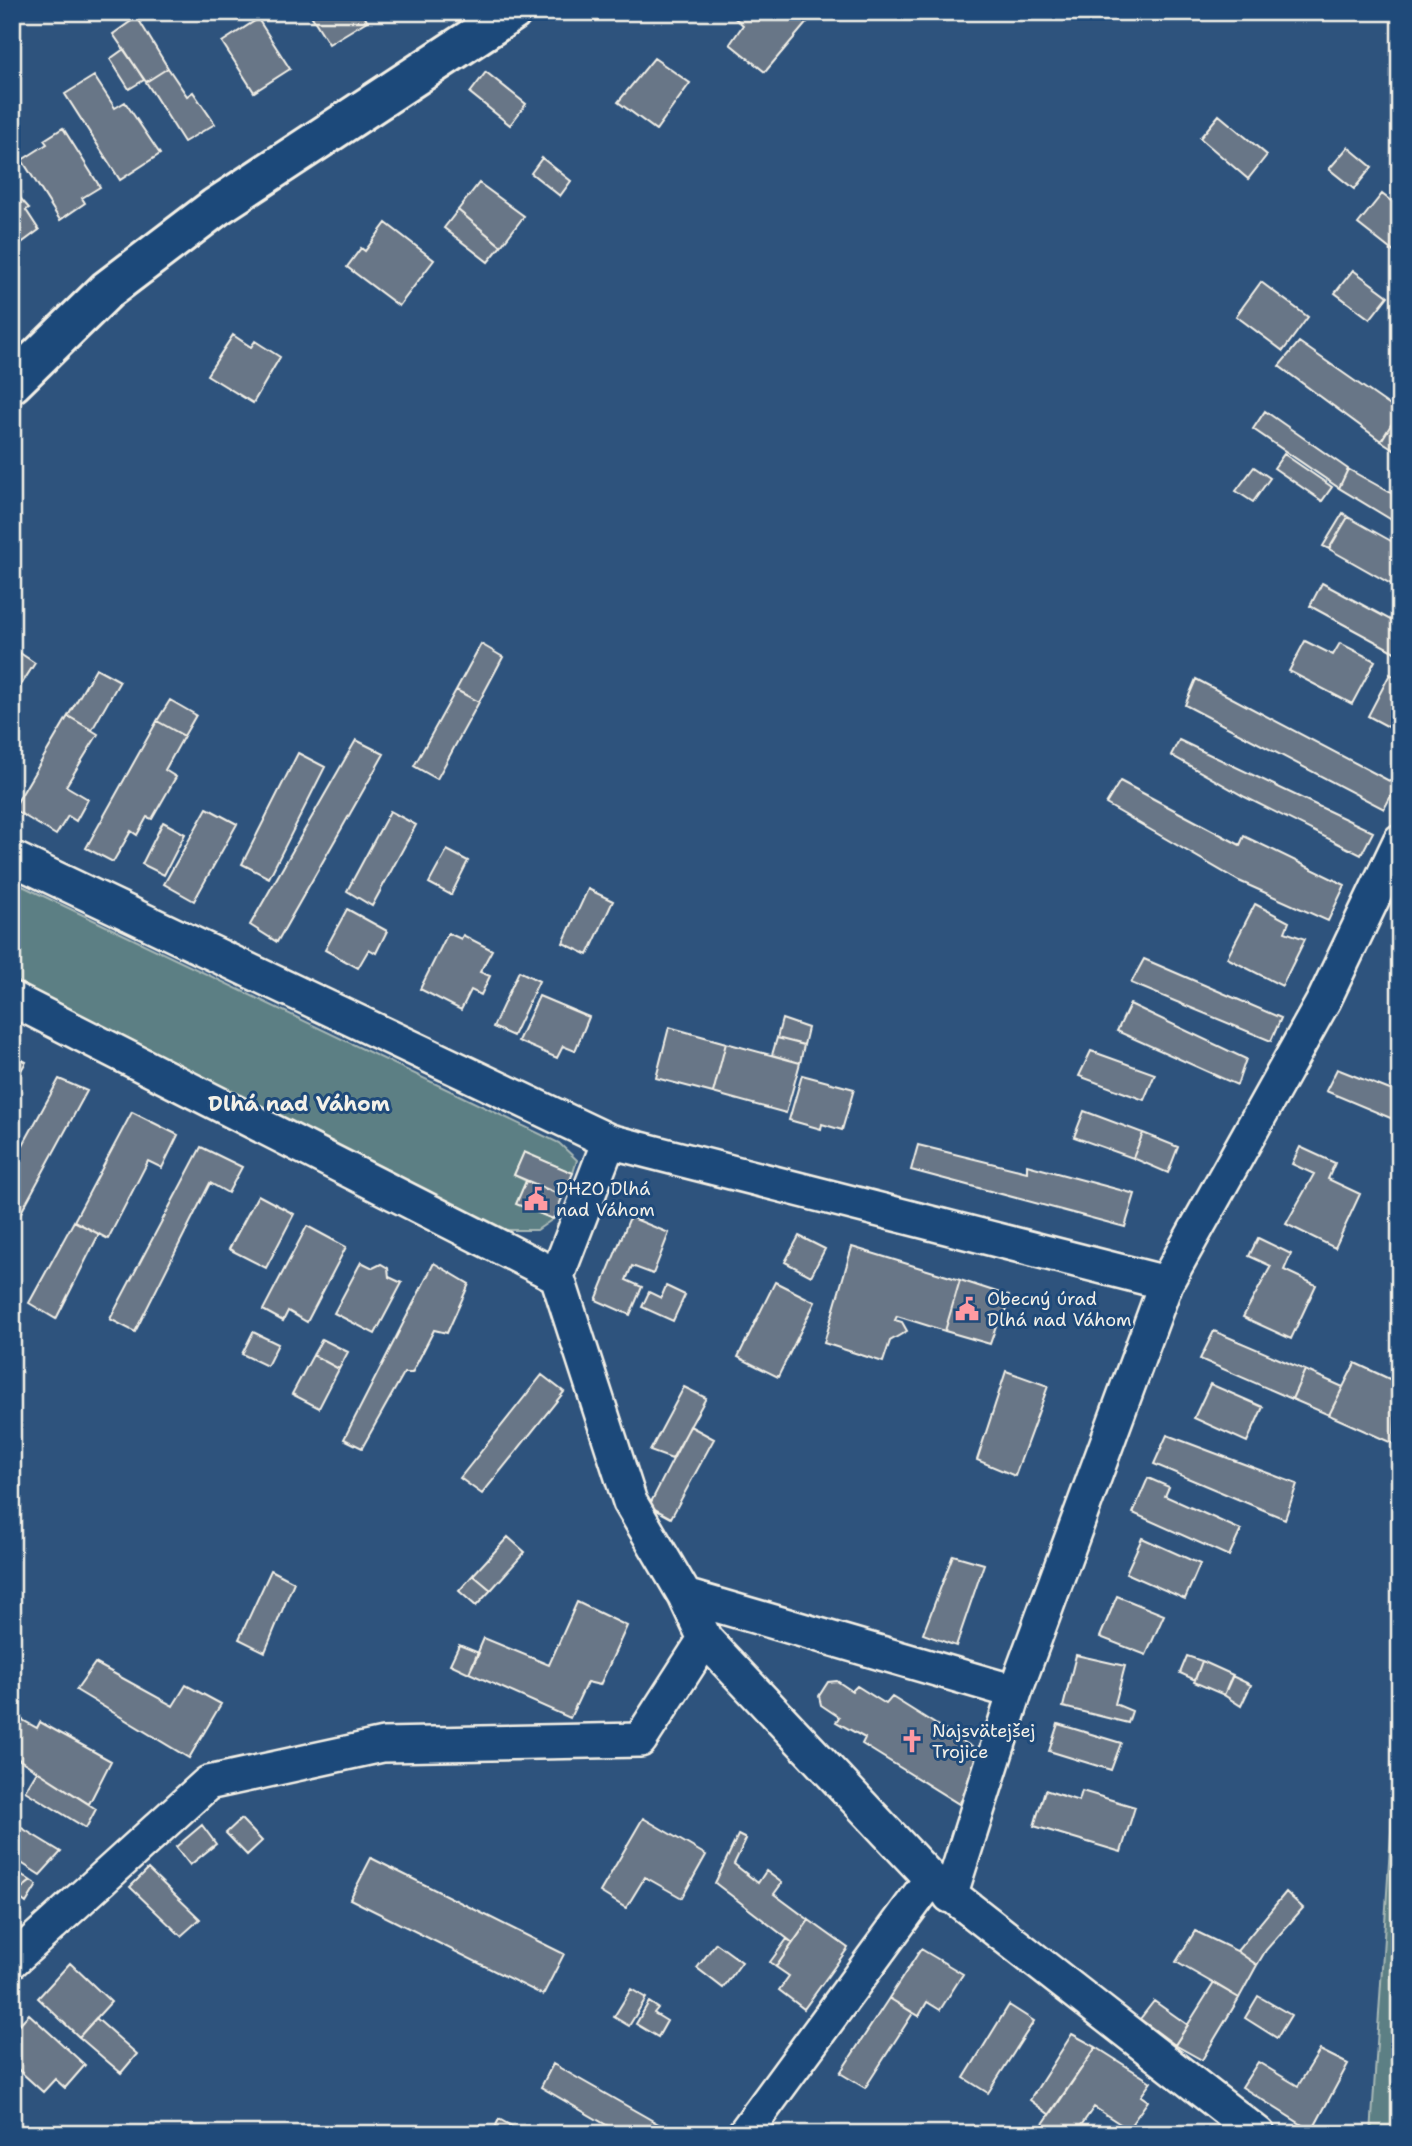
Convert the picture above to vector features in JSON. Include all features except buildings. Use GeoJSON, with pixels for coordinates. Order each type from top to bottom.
{"type":"FeatureCollection","features":[{"type":"Feature","properties":{"kind":"main road"},"geometry":{"type":"LineString","coordinates":[[12,383],[107,290],[216,207],[512,12]]}},
{"type":"Feature","properties":{"kind":"street"},"geometry":{"type":"LineString","coordinates":[[744,2134],[941,1887],[1166,1283],[1324,1000],[1400,841]]}},
{"type":"Feature","properties":{"kind":"street"},"geometry":{"type":"LineString","coordinates":[[12,858],[609,1141],[1166,1283]]}},
{"type":"Feature","properties":{"kind":"street"},"geometry":{"type":"LineString","coordinates":[[12,999],[557,1276]]}},
{"type":"Feature","properties":{"kind":"street"},"geometry":{"type":"LineString","coordinates":[[609,1141],[557,1276],[630,1502],[685,1596],[705,1639],[941,1887],[1258,2134]]}},
{"type":"Feature","properties":{"kind":"street"},"geometry":{"type":"LineString","coordinates":[[685,1596],[1015,1692]]}},
{"type":"Feature","properties":{"kind":"street"},"geometry":{"type":"LineString","coordinates":[[12,1961],[208,1783],[383,1745],[640,1740],[705,1639]]}},
{"type":"Feature","properties":{"kind":"green space"},"geometry":{"type":"Polygon","coordinates":[[[12,881],[559,1143],[577,1160],[573,1173],[524,1153],[514,1175],[526,1181],[517,1204],[553,1219],[537,1230],[505,1230],[12,981],[12,881]]]}},
{"type":"Feature","properties":{"kind":"green space"},"geometry":{"type":"Polygon","coordinates":[[[1400,1696],[1400,2134],[1371,2134],[1400,1696]]]}},
{"type":"Feature","properties":{"kind":"place","name":"DHZO Dlhá nad Váhom"},"geometry":{"type":"Point","coordinates":[536,1199]}},
{"type":"Feature","properties":{"kind":"place","name":"Obecný úrad Dlhá nad Váhom"},"geometry":{"type":"Point","coordinates":[967,1309]}},
{"type":"Feature","properties":{"kind":"place","name":"Najsvätejšej Trojice"},"geometry":{"type":"Point","coordinates":[912,1741]}},
{"type":"Feature","properties":{"kind":"district","name":"Dlhá nad Váhom"},"geometry":{"type":"Point","coordinates":[299,1104]}}]}
